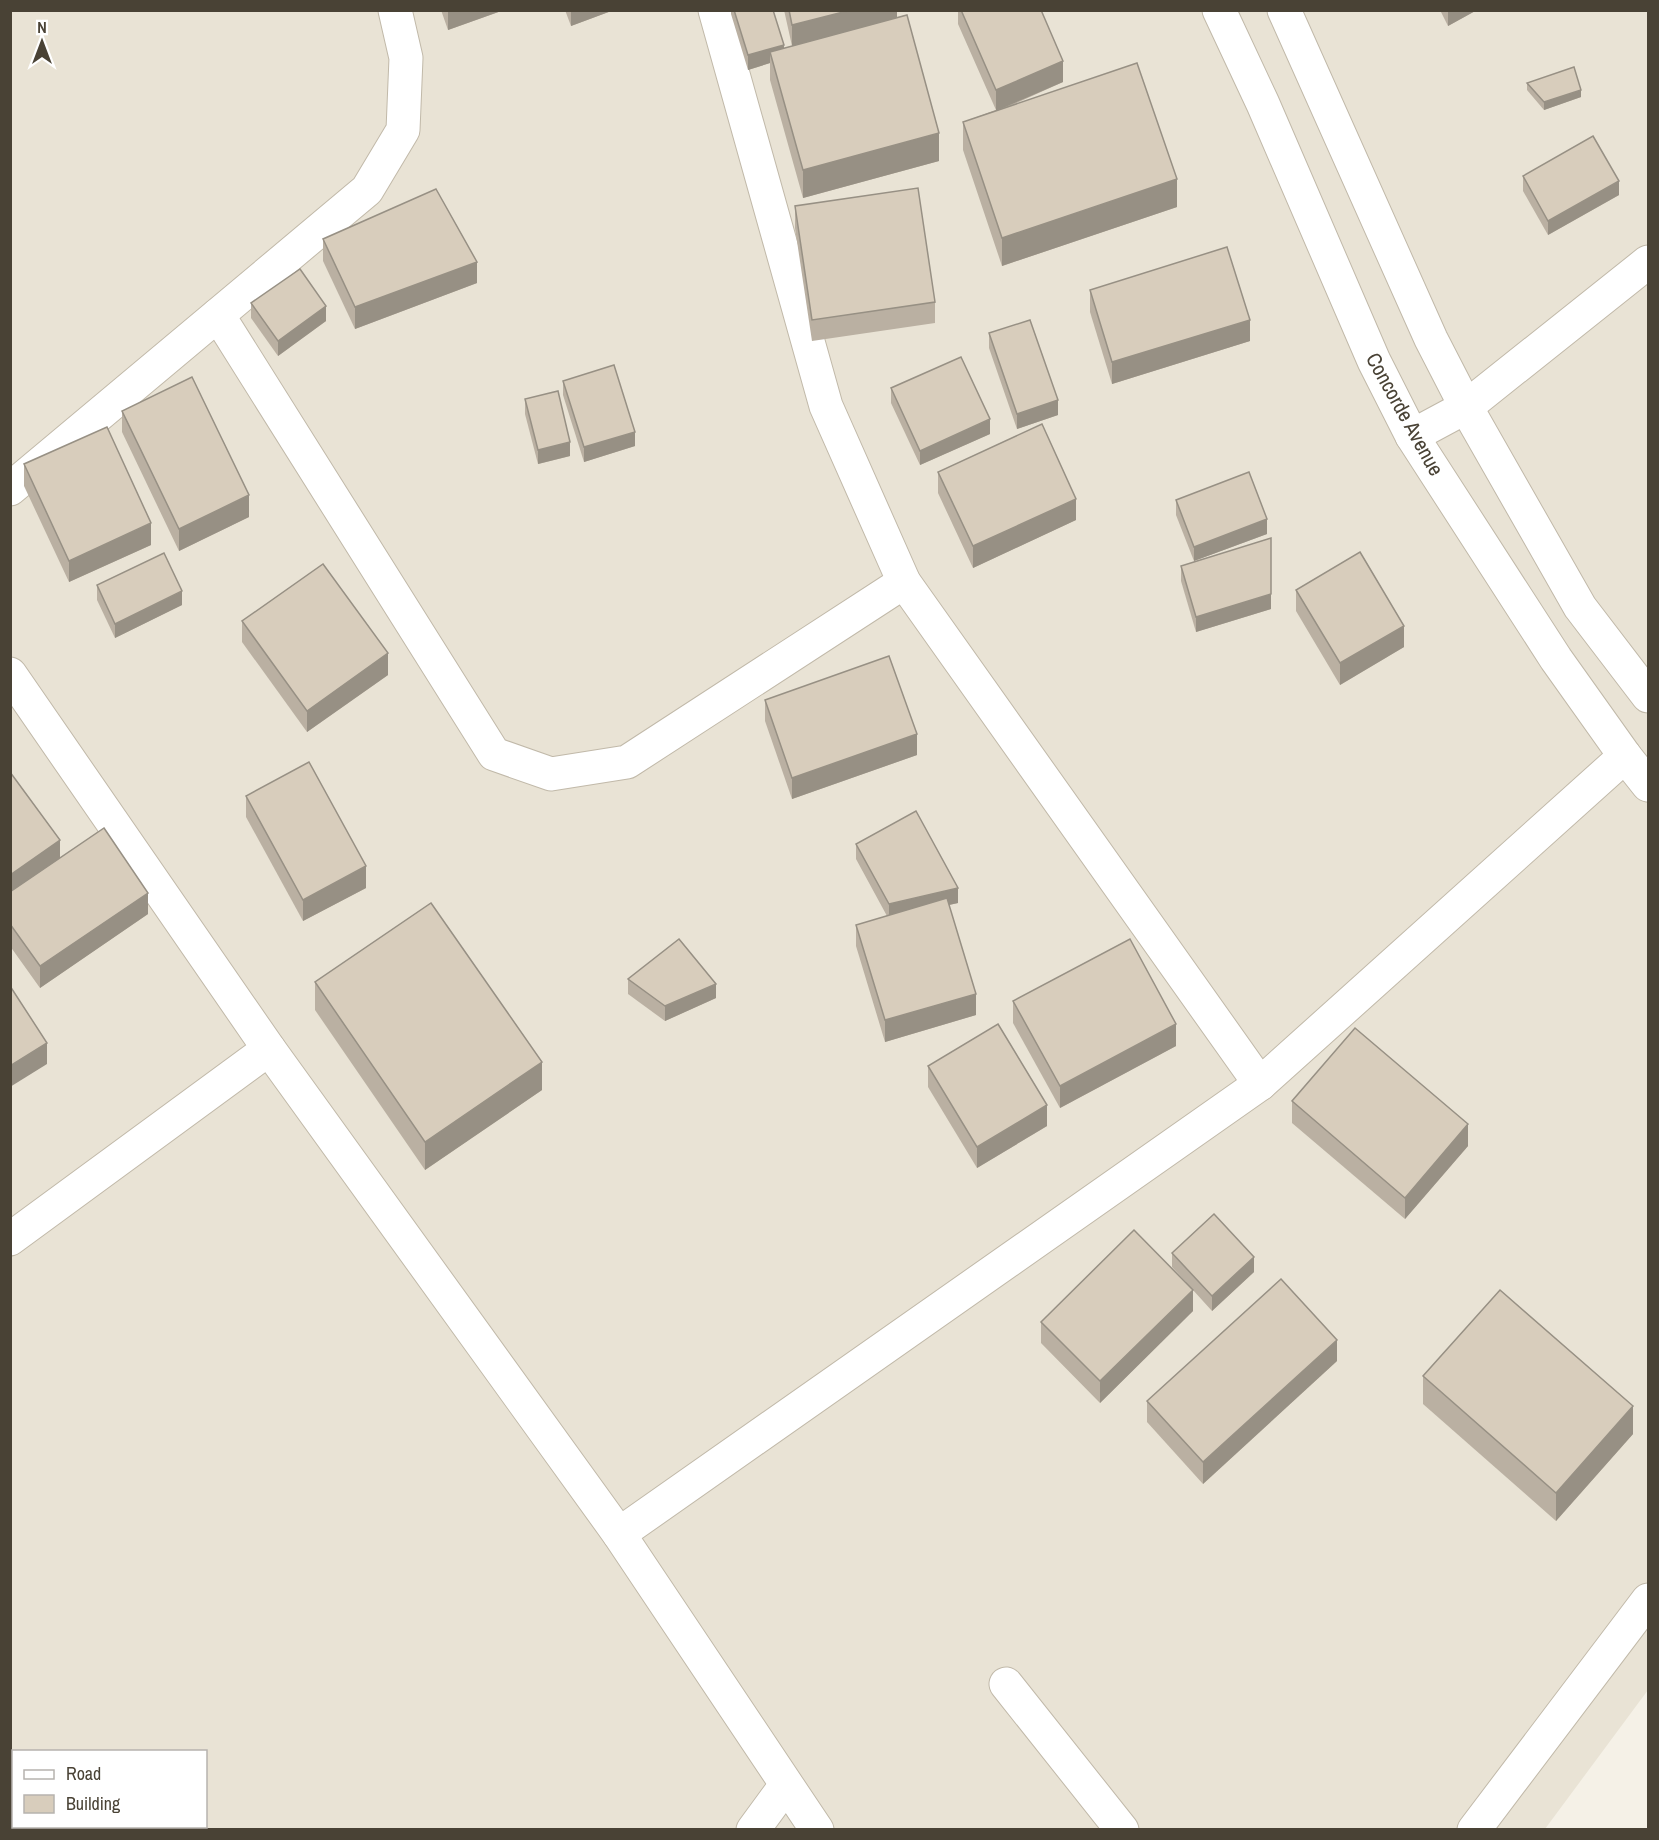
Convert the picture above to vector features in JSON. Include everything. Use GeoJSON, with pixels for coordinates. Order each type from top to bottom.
{"type":"FeatureCollection","features":[{"type":"Feature","properties":{"kind":"street"},"geometry":{"type":"LineString","coordinates":[[10,489],[367,190],[403,130],[406,58],[395,10]]}},
{"type":"Feature","properties":{"kind":"street"},"geometry":{"type":"LineString","coordinates":[[715,10],[826,406],[904,582],[1260,1084]]}},
{"type":"Feature","properties":{"kind":"street","name":"Concorde Avenue"},"geometry":{"type":"LineString","coordinates":[[1219,10],[1263,104],[1374,361],[1412,436],[1556,659],[1648,785]]}},
{"type":"Feature","properties":{"kind":"street"},"geometry":{"type":"LineString","coordinates":[[1284,10],[1431,339],[1466,407],[1580,607],[1648,696]]}},
{"type":"Feature","properties":{"kind":"street"},"geometry":{"type":"LineString","coordinates":[[1412,436],[1466,407],[1648,262]]}},
{"type":"Feature","properties":{"kind":"street"},"geometry":{"type":"LineString","coordinates":[[218,315],[494,754],[551,774],[627,762],[904,582]]}},
{"type":"Feature","properties":{"kind":"street"},"geometry":{"type":"LineString","coordinates":[[10,674],[269,1049],[619,1534],[818,1830]]}},
{"type":"Feature","properties":{"kind":"street"},"geometry":{"type":"LineString","coordinates":[[619,1534],[1260,1084],[1625,756]]}},
{"type":"Feature","properties":{"kind":"street"},"geometry":{"type":"LineString","coordinates":[[10,1239],[269,1049]]}},
{"type":"Feature","properties":{"kind":"street"},"geometry":{"type":"LineString","coordinates":[[1474,1830],[1648,1600]]}},
{"type":"Feature","properties":{"kind":"street"},"geometry":{"type":"LineString","coordinates":[[1006,1684],[1122,1830]]}},
{"type":"Feature","properties":{"kind":"street"},"geometry":{"type":"LineString","coordinates":[[753,1830],[786,1785]]}},
{"type":"Feature","properties":{"kind":"shaded area"},"geometry":{"type":"Polygon","coordinates":[[[11,11],[1648,11],[1648,1690],[1545,1829],[11,1830],[11,11]]]}},
{"type":"Feature","properties":{"kind":"building"},"geometry":{"type":"Polygon","coordinates":[[[734,10],[773,10],[784,45],[748,55],[734,10]]]}},
{"type":"Feature","properties":{"kind":"building"},"geometry":{"type":"Polygon","coordinates":[[[789,10],[851,10],[792,25],[789,10]]]}},
{"type":"Feature","properties":{"kind":"building"},"geometry":{"type":"Polygon","coordinates":[[[961,10],[1041,10],[1063,61],[996,90],[961,10]]]}},
{"type":"Feature","properties":{"kind":"building"},"geometry":{"type":"Polygon","coordinates":[[[907,15],[939,133],[803,170],[770,52],[907,15]]]}},
{"type":"Feature","properties":{"kind":"building"},"geometry":{"type":"Polygon","coordinates":[[[1137,63],[1177,179],[1002,238],[963,122],[1137,63]]]}},
{"type":"Feature","properties":{"kind":"building"},"geometry":{"type":"Polygon","coordinates":[[[1574,67],[1581,90],[1544,102],[1527,83],[1574,67]]]}},
{"type":"Feature","properties":{"kind":"building"},"geometry":{"type":"Polygon","coordinates":[[[1593,136],[1619,181],[1548,221],[1523,176],[1593,136]]]}},
{"type":"Feature","properties":{"kind":"building"},"geometry":{"type":"Polygon","coordinates":[[[918,188],[935,302],[812,320],[795,206],[918,188]]]}},
{"type":"Feature","properties":{"kind":"building"},"geometry":{"type":"Polygon","coordinates":[[[436,189],[477,262],[355,307],[323,239],[436,189]]]}},
{"type":"Feature","properties":{"kind":"building"},"geometry":{"type":"Polygon","coordinates":[[[1227,247],[1250,320],[1112,362],[1090,290],[1227,247]]]}},
{"type":"Feature","properties":{"kind":"building"},"geometry":{"type":"Polygon","coordinates":[[[300,269],[326,306],[278,341],[251,303],[300,269]]]}},
{"type":"Feature","properties":{"kind":"building"},"geometry":{"type":"Polygon","coordinates":[[[1030,320],[1058,400],[1017,414],[989,333],[1030,320]]]}},
{"type":"Feature","properties":{"kind":"building"},"geometry":{"type":"Polygon","coordinates":[[[961,357],[990,419],[920,451],[891,388],[961,357]]]}},
{"type":"Feature","properties":{"kind":"building"},"geometry":{"type":"Polygon","coordinates":[[[614,365],[635,432],[584,447],[563,381],[614,365]]]}},
{"type":"Feature","properties":{"kind":"building"},"geometry":{"type":"Polygon","coordinates":[[[192,377],[249,495],[179,529],[122,411],[192,377]]]}},
{"type":"Feature","properties":{"kind":"building"},"geometry":{"type":"Polygon","coordinates":[[[558,391],[570,442],[538,450],[525,399],[558,391]]]}},
{"type":"Feature","properties":{"kind":"building"},"geometry":{"type":"Polygon","coordinates":[[[1042,424],[1076,499],[973,546],[938,472],[1042,424]]]}},
{"type":"Feature","properties":{"kind":"building"},"geometry":{"type":"Polygon","coordinates":[[[107,427],[151,523],[69,561],[24,464],[107,427]]]}},
{"type":"Feature","properties":{"kind":"building"},"geometry":{"type":"Polygon","coordinates":[[[1249,472],[1267,519],[1194,547],[1176,500],[1249,472]]]}},
{"type":"Feature","properties":{"kind":"building"},"geometry":{"type":"Polygon","coordinates":[[[1271,538],[1271,594],[1196,617],[1181,566],[1271,538]]]}},
{"type":"Feature","properties":{"kind":"building"},"geometry":{"type":"Polygon","coordinates":[[[1360,552],[1404,626],[1340,663],[1296,590],[1360,552]]]}},
{"type":"Feature","properties":{"kind":"building"},"geometry":{"type":"Polygon","coordinates":[[[164,553],[182,591],[115,624],[97,585],[164,553]]]}},
{"type":"Feature","properties":{"kind":"building"},"geometry":{"type":"Polygon","coordinates":[[[323,564],[388,653],[307,711],[242,621],[323,564]]]}},
{"type":"Feature","properties":{"kind":"building"},"geometry":{"type":"Polygon","coordinates":[[[889,656],[917,734],[792,778],[765,700],[889,656]]]}},
{"type":"Feature","properties":{"kind":"building"},"geometry":{"type":"Polygon","coordinates":[[[309,762],[366,866],[303,900],[246,796],[309,762]]]}},
{"type":"Feature","properties":{"kind":"building"},"geometry":{"type":"Polygon","coordinates":[[[10,772],[60,840],[10,875],[10,772]]]}},
{"type":"Feature","properties":{"kind":"building"},"geometry":{"type":"Polygon","coordinates":[[[916,811],[958,888],[889,904],[856,844],[916,811]]]}},
{"type":"Feature","properties":{"kind":"building"},"geometry":{"type":"Polygon","coordinates":[[[104,828],[148,893],[40,966],[10,924],[10,892],[104,828]]]}},
{"type":"Feature","properties":{"kind":"building"},"geometry":{"type":"Polygon","coordinates":[[[947,898],[976,994],[885,1020],[856,925],[947,898]]]}},
{"type":"Feature","properties":{"kind":"building"},"geometry":{"type":"Polygon","coordinates":[[[431,903],[542,1062],[425,1142],[315,982],[431,903]]]}},
{"type":"Feature","properties":{"kind":"building"},"geometry":{"type":"Polygon","coordinates":[[[679,939],[716,984],[665,1006],[628,979],[679,939]]]}},
{"type":"Feature","properties":{"kind":"building"},"geometry":{"type":"Polygon","coordinates":[[[1130,939],[1176,1024],[1060,1086],[1013,1001],[1130,939]]]}},
{"type":"Feature","properties":{"kind":"building"},"geometry":{"type":"Polygon","coordinates":[[[10,986],[47,1043],[10,1066],[10,986]]]}},
{"type":"Feature","properties":{"kind":"building"},"geometry":{"type":"Polygon","coordinates":[[[998,1024],[1047,1105],[977,1147],[928,1066],[998,1024]]]}},
{"type":"Feature","properties":{"kind":"building"},"geometry":{"type":"Polygon","coordinates":[[[1355,1028],[1468,1124],[1405,1198],[1292,1101],[1355,1028]]]}},
{"type":"Feature","properties":{"kind":"building"},"geometry":{"type":"Polygon","coordinates":[[[1214,1214],[1254,1257],[1212,1296],[1172,1253],[1214,1214]]]}},
{"type":"Feature","properties":{"kind":"building"},"geometry":{"type":"Polygon","coordinates":[[[1134,1230],[1193,1290],[1100,1381],[1041,1322],[1134,1230]]]}},
{"type":"Feature","properties":{"kind":"building"},"geometry":{"type":"Polygon","coordinates":[[[1281,1279],[1337,1340],[1203,1462],[1147,1401],[1281,1279]]]}},
{"type":"Feature","properties":{"kind":"building"},"geometry":{"type":"Polygon","coordinates":[[[1500,1290],[1633,1406],[1556,1493],[1423,1376],[1500,1290]]]}}]}
